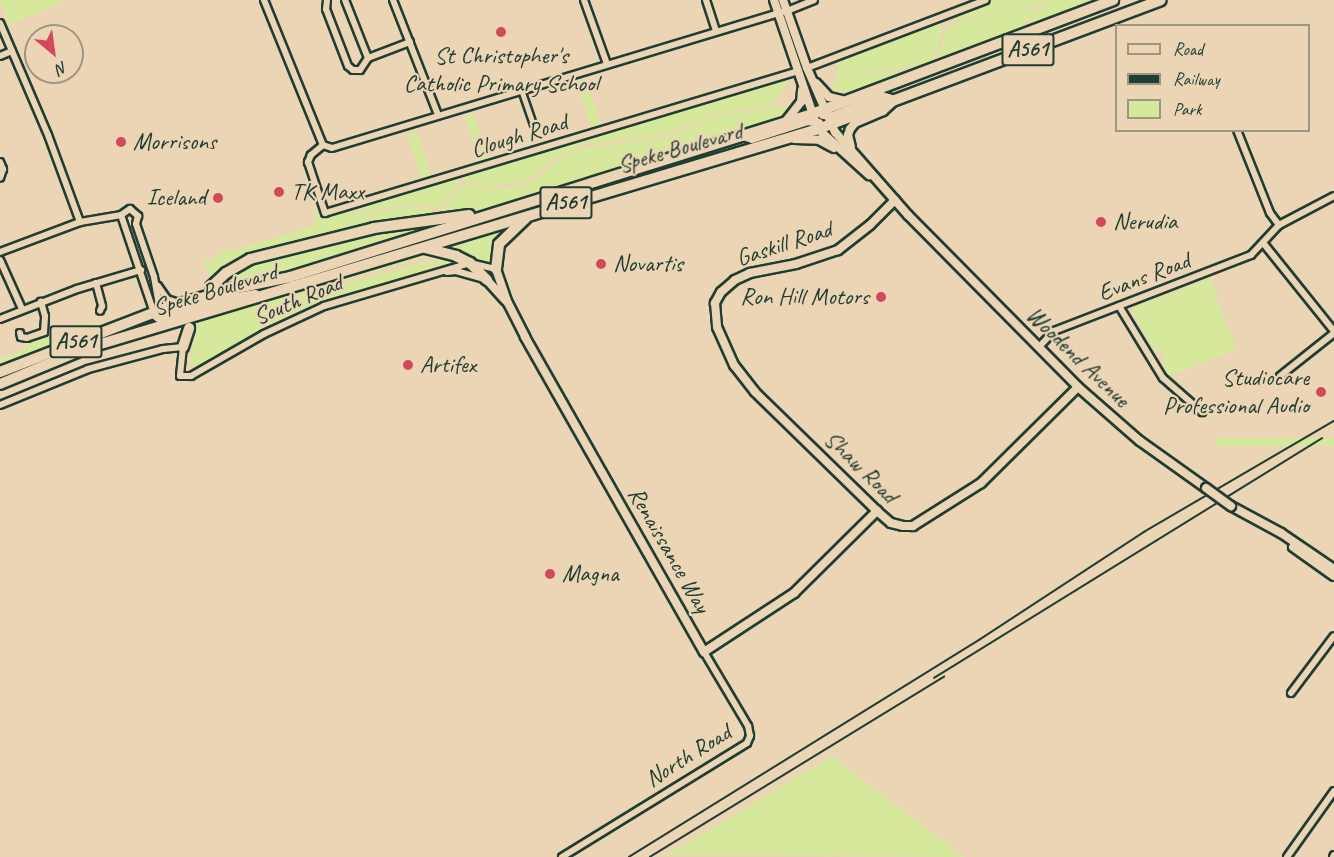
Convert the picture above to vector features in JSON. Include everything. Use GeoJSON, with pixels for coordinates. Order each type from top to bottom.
{"type":"FeatureCollection","features":[{"type":"Feature","properties":{"kind":"highway","name":"Speke Boulevard"},"geometry":{"type":"LineString","coordinates":[[0,384],[84,349],[271,295],[783,139],[827,116],[851,100],[1110,0]]}},
{"type":"Feature","properties":{"kind":"highway","name":"A561"},"geometry":{"type":"LineString","coordinates":[[1110,0],[1114,17]]}},
{"type":"Feature","properties":{"kind":"highway","name":"Speke Boulevard"},"geometry":{"type":"LineString","coordinates":[[0,372],[182,303],[290,277],[783,123],[815,122],[827,116],[895,100],[1161,0]]}},
{"type":"Feature","properties":{"kind":"highway"},"geometry":{"type":"LineString","coordinates":[[211,287],[225,273],[250,259],[374,228],[494,212]]}},
{"type":"Feature","properties":{"kind":"highway"},"geometry":{"type":"LineString","coordinates":[[496,269],[499,244],[531,214]]}},
{"type":"Feature","properties":{"kind":"highway"},"geometry":{"type":"LineString","coordinates":[[423,247],[456,256],[470,263],[487,280]]}},
{"type":"Feature","properties":{"kind":"highway","name":"A561"},"geometry":{"type":"LineString","coordinates":[[158,314],[243,295],[271,295]]}},
{"type":"Feature","properties":{"kind":"highway"},"geometry":{"type":"LineString","coordinates":[[183,347],[189,328]]}},
{"type":"Feature","properties":{"kind":"street"},"geometry":{"type":"LineString","coordinates":[[264,0],[323,145],[332,148],[782,12],[814,0]]}},
{"type":"Feature","properties":{"kind":"street"},"geometry":{"type":"LineString","coordinates":[[327,0],[326,9],[348,66],[360,70],[368,58],[410,42]]}},
{"type":"Feature","properties":{"kind":"street"},"geometry":{"type":"LineString","coordinates":[[345,0],[368,58]]}},
{"type":"Feature","properties":{"kind":"street"},"geometry":{"type":"LineString","coordinates":[[393,0],[438,115]]}},
{"type":"Feature","properties":{"kind":"street"},"geometry":{"type":"LineString","coordinates":[[584,0],[607,64]]}},
{"type":"Feature","properties":{"kind":"street"},"geometry":{"type":"LineString","coordinates":[[706,0],[716,31]]}},
{"type":"Feature","properties":{"kind":"street"},"geometry":{"type":"LineString","coordinates":[[774,0],[782,12]]}},
{"type":"Feature","properties":{"kind":"street"},"geometry":{"type":"LineString","coordinates":[[783,0],[782,12],[796,71],[815,122]]}},
{"type":"Feature","properties":{"kind":"street"},"geometry":{"type":"LineString","coordinates":[[851,100],[834,100],[829,97],[808,71],[986,0]]}},
{"type":"Feature","properties":{"kind":"street","name":"Woodend Avenue"},"geometry":{"type":"LineString","coordinates":[[782,12],[827,116],[854,153],[895,200],[1078,387],[1140,441],[1334,576]]}},
{"type":"Feature","properties":{"kind":"street"},"geometry":{"type":"LineString","coordinates":[[0,23],[72,195],[80,222]]}},
{"type":"Feature","properties":{"kind":"street"},"geometry":{"type":"LineString","coordinates":[[0,56],[12,51]]}},
{"type":"Feature","properties":{"kind":"street","name":"Clough Road"},"geometry":{"type":"LineString","coordinates":[[323,145],[310,155],[309,162],[325,213],[796,71]]}},
{"type":"Feature","properties":{"kind":"street"},"geometry":{"type":"LineString","coordinates":[[783,123],[801,102],[802,86]]}},
{"type":"Feature","properties":{"kind":"street"},"geometry":{"type":"LineString","coordinates":[[522,90],[533,123]]}},
{"type":"Feature","properties":{"kind":"street"},"geometry":{"type":"LineString","coordinates":[[854,153],[848,141],[849,129],[855,123],[883,111],[895,100]]}},
{"type":"Feature","properties":{"kind":"street","name":"A561"},"geometry":{"type":"LineString","coordinates":[[743,136],[752,139],[808,122],[815,122]]}},
{"type":"Feature","properties":{"kind":"street","name":"Woodend Avenue"},"geometry":{"type":"LineString","coordinates":[[815,122],[852,162],[884,188]]}},
{"type":"Feature","properties":{"kind":"street"},"geometry":{"type":"LineString","coordinates":[[1238,132],[1270,213],[1279,225]]}},
{"type":"Feature","properties":{"kind":"street"},"geometry":{"type":"LineString","coordinates":[[783,139],[819,140],[832,146],[852,162]]}},
{"type":"Feature","properties":{"kind":"street"},"geometry":{"type":"LineString","coordinates":[[0,162],[3,169],[0,178]]}},
{"type":"Feature","properties":{"kind":"street","name":"Evans Road"},"geometry":{"type":"LineString","coordinates":[[1040,347],[1054,331],[1251,255],[1264,244],[1279,225],[1334,196]]}},
{"type":"Feature","properties":{"kind":"street","name":"Gaskill Road"},"geometry":{"type":"LineString","coordinates":[[715,303],[721,292],[735,279],[750,273],[796,264],[844,247],[895,200]]}},
{"type":"Feature","properties":{"kind":"street"},"geometry":{"type":"LineString","coordinates":[[0,252],[80,222],[122,215],[127,210],[135,211],[138,219],[136,224],[162,295],[167,299],[182,303]]}},
{"type":"Feature","properties":{"kind":"street"},"geometry":{"type":"LineString","coordinates":[[122,215],[122,222],[127,226],[158,314]]}},
{"type":"Feature","properties":{"kind":"street"},"geometry":{"type":"LineString","coordinates":[[127,226],[136,224]]}},
{"type":"Feature","properties":{"kind":"street"},"geometry":{"type":"LineString","coordinates":[[1264,244],[1334,332],[1280,376]]}},
{"type":"Feature","properties":{"kind":"street"},"geometry":{"type":"LineString","coordinates":[[0,260],[22,309]]}},
{"type":"Feature","properties":{"kind":"street"},"geometry":{"type":"LineString","coordinates":[[470,263],[496,269]]}},
{"type":"Feature","properties":{"kind":"street","name":"South Road"},"geometry":{"type":"LineString","coordinates":[[183,347],[180,376],[197,374],[264,334],[324,306],[470,263]]}},
{"type":"Feature","properties":{"kind":"street","name":"Renaissance Way"},"geometry":{"type":"LineString","coordinates":[[496,269],[508,303],[704,652],[794,593],[877,511]]}},
{"type":"Feature","properties":{"kind":"street"},"geometry":{"type":"LineString","coordinates":[[0,319],[40,302],[141,270]]}},
{"type":"Feature","properties":{"kind":"street","name":"South Road"},"geometry":{"type":"LineString","coordinates":[[438,273],[456,271],[487,280]]}},
{"type":"Feature","properties":{"kind":"street"},"geometry":{"type":"LineString","coordinates":[[146,332],[158,314],[154,277]]}},
{"type":"Feature","properties":{"kind":"street"},"geometry":{"type":"LineString","coordinates":[[487,280],[508,303]]}},
{"type":"Feature","properties":{"kind":"street"},"geometry":{"type":"LineString","coordinates":[[96,283],[102,306],[100,311]]}},
{"type":"Feature","properties":{"kind":"street"},"geometry":{"type":"LineString","coordinates":[[20,333],[23,338],[44,332],[45,316],[40,302]]}},
{"type":"Feature","properties":{"kind":"street","name":"Shaw Road"},"geometry":{"type":"LineString","coordinates":[[715,303],[717,327],[724,346],[755,392],[891,524],[913,526],[981,483],[1078,387]]}},
{"type":"Feature","properties":{"kind":"street"},"geometry":{"type":"LineString","coordinates":[[1119,306],[1163,378],[1202,412]]}},
{"type":"Feature","properties":{"kind":"street"},"geometry":{"type":"LineString","coordinates":[[0,405],[96,366],[155,350],[183,347]]}},
{"type":"Feature","properties":{"kind":"street","name":"Woodend Avenue"},"geometry":{"type":"LineString","coordinates":[[1268,528],[1281,533],[1334,569]]}},
{"type":"Feature","properties":{"kind":"street"},"geometry":{"type":"LineString","coordinates":[[1291,693],[1334,636]]}},
{"type":"Feature","properties":{"kind":"street","name":"North Road"},"geometry":{"type":"LineString","coordinates":[[562,857],[747,743],[750,736],[748,726],[704,652]]}},
{"type":"Feature","properties":{"kind":"street"},"geometry":{"type":"LineString","coordinates":[[1288,857],[1333,795]]}},
{"type":"Feature","properties":{"kind":"green space"},"geometry":{"type":"Polygon","coordinates":[[[0,0],[67,0],[9,24],[0,0]]]}},
{"type":"Feature","properties":{"kind":"green space"},"geometry":{"type":"Polygon","coordinates":[[[992,0],[1047,0],[1041,4],[955,21],[955,14],[992,0]]]}},
{"type":"Feature","properties":{"kind":"green space"},"geometry":{"type":"Polygon","coordinates":[[[1048,0],[1098,0],[1024,28],[1048,0]]]}},
{"type":"Feature","properties":{"kind":"green space"},"geometry":{"type":"Polygon","coordinates":[[[1041,7],[1020,29],[936,61],[948,25],[1005,11],[1041,7]]]}},
{"type":"Feature","properties":{"kind":"green space"},"geometry":{"type":"Polygon","coordinates":[[[937,21],[943,29],[933,63],[912,69],[908,67],[858,74],[837,72],[840,57],[937,21]]]}},
{"type":"Feature","properties":{"kind":"green space"},"geometry":{"type":"Polygon","coordinates":[[[907,71],[853,91],[832,91],[837,73],[861,75],[907,71]]]}},
{"type":"Feature","properties":{"kind":"green space"},"geometry":{"type":"Polygon","coordinates":[[[788,76],[789,79],[774,104],[715,114],[659,136],[591,144],[588,141],[588,136],[788,76]]]}},
{"type":"Feature","properties":{"kind":"green space"},"geometry":{"type":"Polygon","coordinates":[[[586,79],[601,126],[592,129],[576,82],[586,79]]]}},
{"type":"Feature","properties":{"kind":"green space"},"geometry":{"type":"Polygon","coordinates":[[[775,106],[792,107],[792,110],[783,116],[635,165],[486,208],[441,215],[441,209],[462,186],[515,187],[534,180],[565,155],[583,148],[662,138],[714,116],[775,106]]]}},
{"type":"Feature","properties":{"kind":"green space"},"geometry":{"type":"Polygon","coordinates":[[[474,113],[489,159],[479,162],[464,116],[474,113]]]}},
{"type":"Feature","properties":{"kind":"green space"},"geometry":{"type":"Polygon","coordinates":[[[805,124],[806,126],[283,285],[243,291],[805,124]]]}},
{"type":"Feature","properties":{"kind":"green space"},"geometry":{"type":"Polygon","coordinates":[[[417,131],[431,177],[421,180],[407,134],[417,131]]]}},
{"type":"Feature","properties":{"kind":"green space"},"geometry":{"type":"Polygon","coordinates":[[[582,138],[585,142],[581,147],[564,153],[524,182],[486,186],[466,184],[462,180],[462,174],[582,138]]]}},
{"type":"Feature","properties":{"kind":"green space"},"geometry":{"type":"Polygon","coordinates":[[[456,176],[459,180],[457,188],[438,208],[414,204],[377,211],[342,210],[456,176]]]}},
{"type":"Feature","properties":{"kind":"green space"},"geometry":{"type":"Polygon","coordinates":[[[409,206],[431,209],[437,213],[367,223],[283,243],[230,260],[211,276],[203,264],[229,248],[230,251],[308,228],[313,225],[314,208],[319,217],[323,218],[339,213],[377,213],[409,206]]]}},
{"type":"Feature","properties":{"kind":"green space"},"geometry":{"type":"Polygon","coordinates":[[[463,220],[291,271],[214,289],[252,263],[346,237],[463,220]]]}},
{"type":"Feature","properties":{"kind":"green space"},"geometry":{"type":"Polygon","coordinates":[[[507,227],[502,234],[494,263],[473,259],[456,251],[430,248],[507,227]]]}},
{"type":"Feature","properties":{"kind":"green space"},"geometry":{"type":"Polygon","coordinates":[[[439,253],[464,260],[439,268],[435,254],[343,281],[325,282],[419,254],[439,253]]]}},
{"type":"Feature","properties":{"kind":"green space"},"geometry":{"type":"Polygon","coordinates":[[[433,260],[435,268],[322,302],[294,314],[196,367],[190,364],[195,323],[280,298],[345,284],[433,260]]]}},
{"type":"Feature","properties":{"kind":"green space"},"geometry":{"type":"Polygon","coordinates":[[[1210,279],[1236,350],[1169,376],[1162,367],[1165,359],[1161,351],[1153,349],[1134,316],[1133,307],[1210,279]]]}},
{"type":"Feature","properties":{"kind":"green space"},"geometry":{"type":"Polygon","coordinates":[[[99,322],[100,324],[78,337],[0,368],[0,357],[11,356],[26,348],[32,338],[48,332],[60,334],[66,331],[68,325],[99,322]]]}},
{"type":"Feature","properties":{"kind":"green space"},"geometry":{"type":"Polygon","coordinates":[[[1216,438],[1334,438],[1334,446],[1216,446],[1216,438]]]}},
{"type":"Feature","properties":{"kind":"green space"},"geometry":{"type":"Polygon","coordinates":[[[832,756],[964,857],[665,855],[694,839],[832,756]]]}},
{"type":"Feature","properties":{"kind":"railway"},"geometry":{"type":"LineString","coordinates":[[629,857],[979,640],[1144,532],[1334,421]]}},
{"type":"Feature","properties":{"kind":"railway"},"geometry":{"type":"LineString","coordinates":[[934,678],[1322,438]]}},
{"type":"Feature","properties":{"kind":"railway"},"geometry":{"type":"LineString","coordinates":[[650,857],[944,677]]}},
{"type":"Feature","properties":{"kind":"place","name":"St Christopher's Catholic Primary School"},"geometry":{"type":"Point","coordinates":[501,32]}},
{"type":"Feature","properties":{"kind":"place","name":"Morrisons"},"geometry":{"type":"Point","coordinates":[121,142]}},
{"type":"Feature","properties":{"kind":"place","name":"TK Maxx"},"geometry":{"type":"Point","coordinates":[279,192]}},
{"type":"Feature","properties":{"kind":"place","name":"Iceland"},"geometry":{"type":"Point","coordinates":[218,198]}},
{"type":"Feature","properties":{"kind":"place","name":"Nerudia"},"geometry":{"type":"Point","coordinates":[1101,222]}},
{"type":"Feature","properties":{"kind":"place","name":"Novartis"},"geometry":{"type":"Point","coordinates":[601,264]}},
{"type":"Feature","properties":{"kind":"place","name":"Ron Hill Motors"},"geometry":{"type":"Point","coordinates":[881,297]}},
{"type":"Feature","properties":{"kind":"place","name":"Artifex"},"geometry":{"type":"Point","coordinates":[408,365]}},
{"type":"Feature","properties":{"kind":"place","name":"Studiocare Professional Audio"},"geometry":{"type":"Point","coordinates":[1321,392]}},
{"type":"Feature","properties":{"kind":"place","name":"Magna"},"geometry":{"type":"Point","coordinates":[550,574]}}]}
